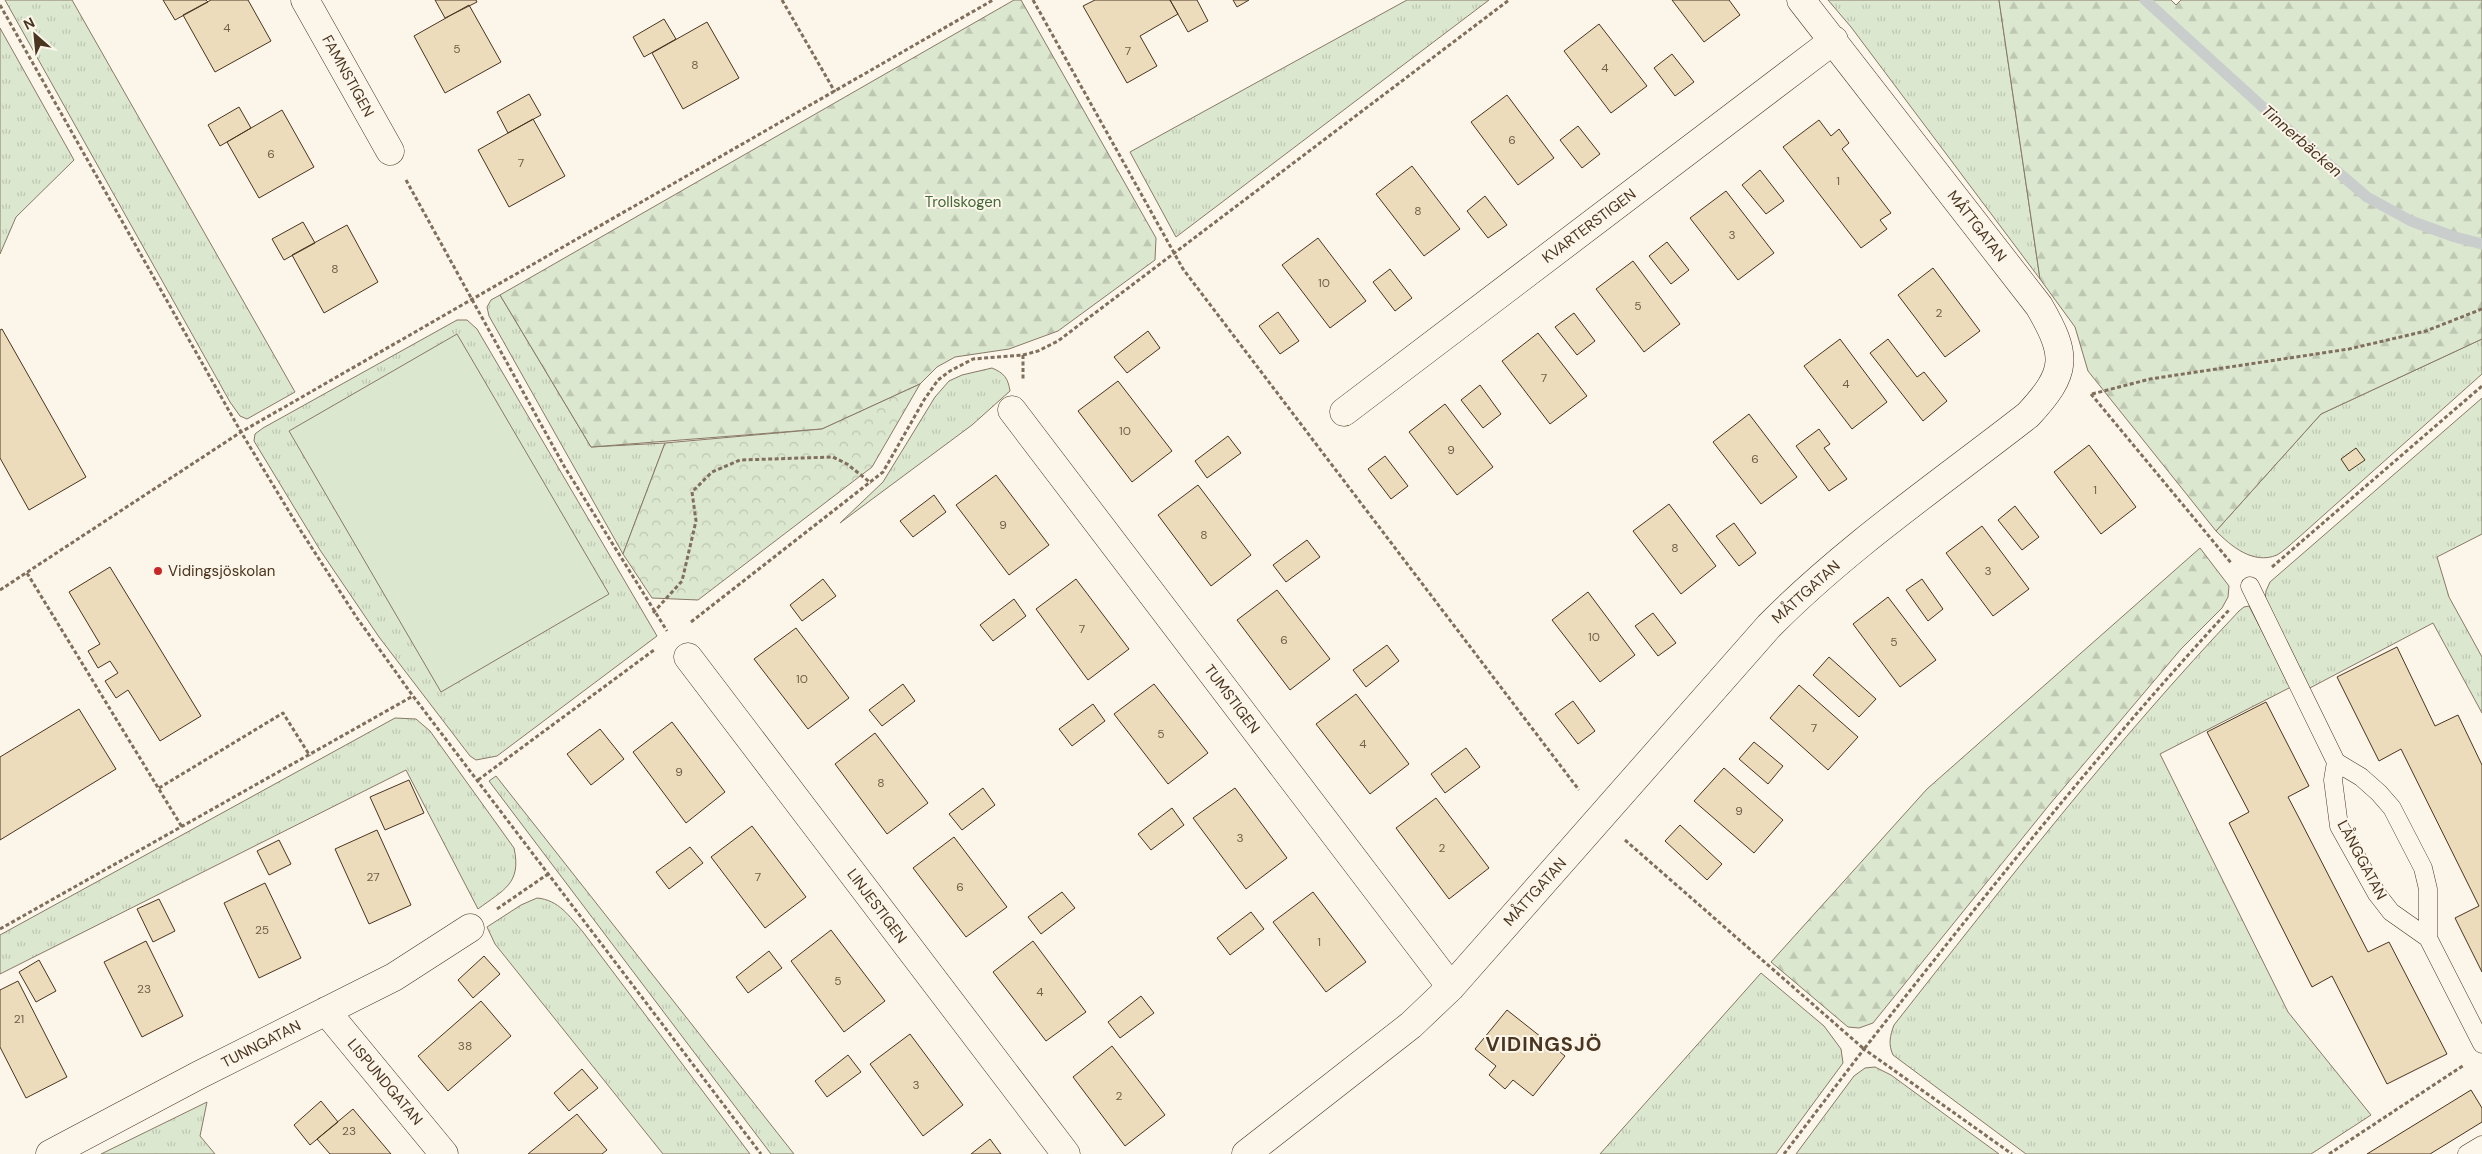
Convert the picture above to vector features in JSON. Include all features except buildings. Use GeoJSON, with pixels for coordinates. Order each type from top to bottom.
{"type":"FeatureCollection","features":[{"type":"Feature","properties":{"kind":"street","name":"FAMNSTIGEN"},"geometry":{"type":"LineString","coordinates":[[305,0],[390,151]]}},
{"type":"Feature","properties":{"kind":"street","name":"MÅTTGATAN"},"geometry":{"type":"LineString","coordinates":[[1246,1154],[1411,1025],[1451,988],[1769,626],[1802,592],[1834,565],[2028,415],[2056,380],[2060,360],[2058,344],[2039,306],[1801,0]]}},
{"type":"Feature","properties":{"kind":"street","name":"KVARTERSTIGEN"},"geometry":{"type":"LineString","coordinates":[[1344,412],[1834,40]]}},
{"type":"Feature","properties":{"kind":"street","name":"TUMSTIGEN"},"geometry":{"type":"LineString","coordinates":[[1012,410],[1451,988]]}},
{"type":"Feature","properties":{"kind":"street","name":"LINJESTIGEN"},"geometry":{"type":"LineString","coordinates":[[679,648],[1066,1154]]}},
{"type":"Feature","properties":{"kind":"street","name":"TUNNGATAN"},"geometry":{"type":"LineString","coordinates":[[50,1154],[394,976],[470,928]]}},
{"type":"Feature","properties":{"kind":"street","name":"LISPUNDGATAN"},"geometry":{"type":"LineString","coordinates":[[326,1011],[444,1154]]}},
{"type":"Feature","properties":{"kind":"lane"},"geometry":{"type":"LineString","coordinates":[[2250,586],[2336,762]]}},
{"type":"Feature","properties":{"kind":"lane","name":"LÅNGGATAN"},"geometry":{"type":"LineString","coordinates":[[2428,938],[2391,912],[2377,894],[2340,826],[2333,780],[2336,762],[2361,777],[2379,792],[2392,808],[2419,859],[2428,889],[2428,938],[2482,1044]]}},
{"type":"Feature","properties":{"kind":"lane"},"geometry":{"type":"LineString","coordinates":[[2467,1154],[2482,1145]]}},
{"type":"Feature","properties":{"kind":"path"},"geometry":{"type":"LineString","coordinates":[[782,0],[835,92]]}},
{"type":"Feature","properties":{"kind":"path"},"geometry":{"type":"LineString","coordinates":[[0,590],[242,432],[993,0]]}},
{"type":"Feature","properties":{"kind":"path"},"geometry":{"type":"LineString","coordinates":[[1033,0],[1174,254],[1600,818],[1864,1049],[2012,1154]]}},
{"type":"Feature","properties":{"kind":"path"},"geometry":{"type":"LineString","coordinates":[[687,626],[872,483],[883,472],[924,400],[938,380],[950,370],[973,359],[1038,352],[1058,340],[1509,0]]}},
{"type":"Feature","properties":{"kind":"path"},"geometry":{"type":"LineString","coordinates":[[0,5],[242,432],[299,528],[352,609],[414,696],[762,1154]]}},
{"type":"Feature","properties":{"kind":"path"},"geometry":{"type":"LineString","coordinates":[[390,151],[564,466],[653,613],[679,648]]}},
{"type":"Feature","properties":{"kind":"path"},"geometry":{"type":"LineString","coordinates":[[2092,394],[2150,379],[2349,349],[2426,331],[2482,309]]}},
{"type":"Feature","properties":{"kind":"path"},"geometry":{"type":"LineString","coordinates":[[1012,410],[1020,399],[1023,381],[1023,355]]}},
{"type":"Feature","properties":{"kind":"path"},"geometry":{"type":"LineString","coordinates":[[2060,360],[2147,458],[2250,586]]}},
{"type":"Feature","properties":{"kind":"path"},"geometry":{"type":"LineString","coordinates":[[1784,1154],[2003,872],[2129,720],[2250,586],[2482,386]]}},
{"type":"Feature","properties":{"kind":"path"},"geometry":{"type":"LineString","coordinates":[[653,613],[682,582],[696,521],[692,492],[712,472],[740,460],[833,457],[847,464],[872,483]]}},
{"type":"Feature","properties":{"kind":"path"},"geometry":{"type":"LineString","coordinates":[[26,572],[182,827]]}},
{"type":"Feature","properties":{"kind":"path"},"geometry":{"type":"LineString","coordinates":[[478,780],[656,649]]}},
{"type":"Feature","properties":{"kind":"path"},"geometry":{"type":"LineString","coordinates":[[0,929],[414,696]]}},
{"type":"Feature","properties":{"kind":"path"},"geometry":{"type":"LineString","coordinates":[[159,788],[283,712],[310,756]]}},
{"type":"Feature","properties":{"kind":"path"},"geometry":{"type":"LineString","coordinates":[[470,928],[548,874]]}},
{"type":"Feature","properties":{"kind":"path"},"geometry":{"type":"LineString","coordinates":[[2329,1154],[2466,1064]]}},
{"type":"Feature","properties":{"kind":"green space"},"geometry":{"type":"Polygon","coordinates":[[[5,0],[72,0],[295,392],[247,419],[240,416],[230,402],[5,0]]]}},
{"type":"Feature","properties":{"kind":"green space","name":"Trollskogen"},"geometry":{"type":"Polygon","coordinates":[[[1014,0],[1021,0],[1156,238],[1155,260],[1058,331],[1009,349],[955,357],[937,367],[920,384],[822,429],[591,447],[500,295],[1014,0]]]}},
{"type":"Feature","properties":{"kind":"green space"},"geometry":{"type":"Polygon","coordinates":[[[1407,0],[1489,0],[1176,237],[1130,152],[1407,0]]]}},
{"type":"Feature","properties":{"kind":"green space"},"geometry":{"type":"Polygon","coordinates":[[[1828,0],[1999,0],[2040,279],[1851,27],[1828,0]]]}},
{"type":"Feature","properties":{"kind":"green space"},"geometry":{"type":"Polygon","coordinates":[[[1999,0],[2171,0],[2176,5],[2181,0],[2482,0],[2482,339],[2321,414],[2216,531],[2088,371],[2075,327],[2040,279],[1999,0]]]}},
{"type":"Feature","properties":{"kind":"green space"},"geometry":{"type":"Polygon","coordinates":[[[0,28],[74,160],[16,217],[0,254],[0,28]]]}},
{"type":"Feature","properties":{"kind":"green space"},"geometry":{"type":"Polygon","coordinates":[[[500,295],[591,447],[665,443],[623,554],[489,316],[487,307],[491,300],[500,295]]]}},
{"type":"Feature","properties":{"kind":"green space"},"geometry":{"type":"Polygon","coordinates":[[[457,320],[467,320],[477,329],[657,636],[497,756],[476,760],[470,756],[379,637],[320,550],[254,441],[255,434],[263,428],[457,320]]]}},
{"type":"Feature","properties":{"kind":"green space"},"geometry":{"type":"Polygon","coordinates":[[[457,334],[609,594],[441,692],[289,431],[457,334]]]}},
{"type":"Feature","properties":{"kind":"green space"},"geometry":{"type":"Polygon","coordinates":[[[2482,339],[2482,374],[2280,553],[2259,558],[2251,556],[2236,548],[2216,531],[2321,414],[2482,339]]]}},
{"type":"Feature","properties":{"kind":"green space"},"geometry":{"type":"Polygon","coordinates":[[[992,368],[1005,376],[1010,391],[972,425],[840,523],[883,482],[935,397],[949,381],[962,375],[992,368]]]}},
{"type":"Feature","properties":{"kind":"green space"},"geometry":{"type":"Polygon","coordinates":[[[920,384],[872,467],[698,600],[652,598],[623,554],[665,443],[822,429],[920,384]]]}},
{"type":"Feature","properties":{"kind":"green space"},"geometry":{"type":"Polygon","coordinates":[[[2482,398],[2482,534],[2437,557],[2449,597],[2482,657],[2482,713],[2433,623],[2308,689],[2265,601],[2266,591],[2270,582],[2482,398]]]}},
{"type":"Feature","properties":{"kind":"green space"},"geometry":{"type":"Polygon","coordinates":[[[2200,548],[2229,586],[2228,597],[2222,608],[2181,649],[2050,804],[1873,1023],[1859,1028],[1848,1027],[1771,962],[1927,789],[2200,548]]]}},
{"type":"Feature","properties":{"kind":"green space"},"geometry":{"type":"Polygon","coordinates":[[[2249,606],[2291,687],[2160,754],[2288,1012],[2371,1115],[2311,1154],[2026,1154],[1893,1055],[1890,1040],[1894,1025],[2019,867],[2148,711],[2239,611],[2249,606]]]}},
{"type":"Feature","properties":{"kind":"green space"},"geometry":{"type":"Polygon","coordinates":[[[395,718],[416,719],[430,731],[514,848],[516,860],[513,878],[502,891],[478,909],[406,770],[0,974],[0,935],[395,718]]]}},
{"type":"Feature","properties":{"kind":"green space"},"geometry":{"type":"Polygon","coordinates":[[[496,776],[794,1154],[771,1154],[489,781],[496,776]]]}},
{"type":"Feature","properties":{"kind":"green space"},"geometry":{"type":"Polygon","coordinates":[[[537,898],[545,899],[558,905],[583,932],[750,1154],[663,1154],[495,944],[487,927],[521,905],[537,898]]]}},
{"type":"Feature","properties":{"kind":"green space"},"geometry":{"type":"Polygon","coordinates":[[[1761,973],[1824,1026],[1841,1049],[1843,1063],[1776,1154],[1600,1154],[1761,973]]]}},
{"type":"Feature","properties":{"kind":"green space"},"geometry":{"type":"Polygon","coordinates":[[[1875,1067],[1891,1075],[1999,1154],[1796,1154],[1854,1076],[1865,1068],[1875,1067]]]}},
{"type":"Feature","properties":{"kind":"green space"},"geometry":{"type":"Polygon","coordinates":[[[207,1102],[200,1136],[215,1154],[101,1154],[207,1102]]]}},
{"type":"Feature","properties":{"kind":"waterway","name":"Tinnerbäcken"},"geometry":{"type":"LineString","coordinates":[[2145,0],[2277,120],[2367,197],[2411,221],[2455,237],[2482,244]]}},
{"type":"Feature","properties":{"kind":"place","name":"Vidingsjöskolan"},"geometry":{"type":"Point","coordinates":[158,571]}},
{"type":"Feature","properties":{"kind":"district","name":"VIDINGSJÖ"},"geometry":{"type":"Point","coordinates":[1544,1044]}}]}
